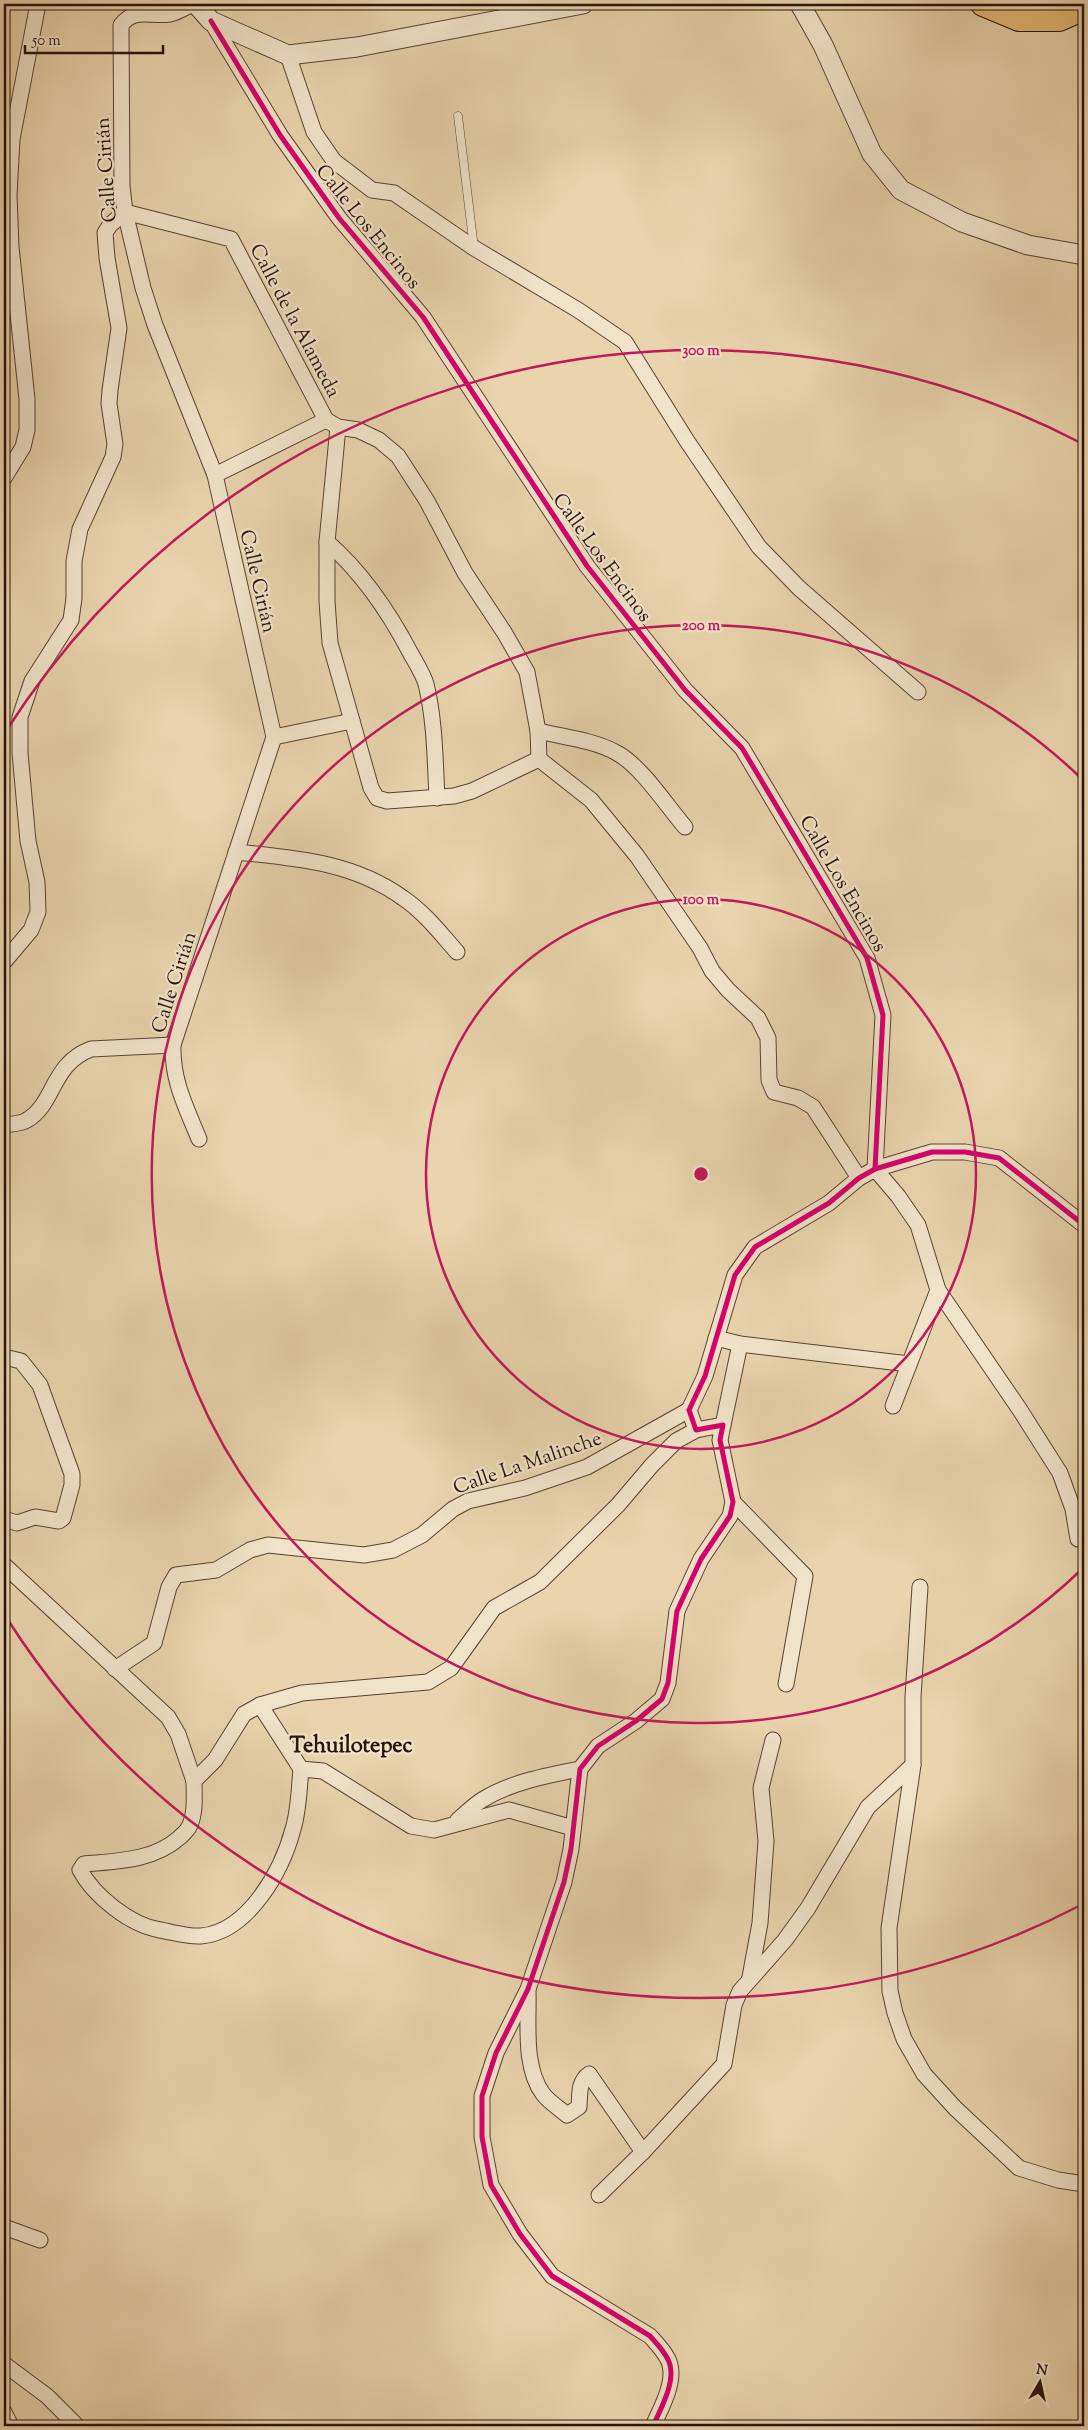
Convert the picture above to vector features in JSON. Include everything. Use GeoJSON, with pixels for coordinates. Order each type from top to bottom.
{"type":"FeatureCollection","features":[{"type":"Feature","properties":{"kind":"main road"},"geometry":{"type":"LineString","coordinates":[[983,4],[1019,19],[1059,19],[1084,8]]}},
{"type":"Feature","properties":{"kind":"street","name":"Calle Cirián"},"geometry":{"type":"LineString","coordinates":[[192,4],[169,14],[128,16],[121,25],[122,186],[125,212],[143,288],[155,325],[215,475],[274,736],[173,1045],[173,1066],[177,1085],[199,1139]]}},
{"type":"Feature","properties":{"kind":"street"},"geometry":{"type":"LineString","coordinates":[[196,4],[211,21],[288,55],[357,47],[584,4]]}},
{"type":"Feature","properties":{"kind":"street"},"geometry":{"type":"LineString","coordinates":[[800,4],[823,45],[872,154],[901,190],[962,222],[1019,242],[1084,255]]}},
{"type":"Feature","properties":{"kind":"street"},"geometry":{"type":"LineString","coordinates":[[4,478],[23,446],[26,430],[27,400],[11,247],[9,195],[12,139],[40,5]]}},
{"type":"Feature","properties":{"kind":"street","name":"Calle Los Encinos"},"geometry":{"type":"LineString","coordinates":[[211,21],[280,135],[339,218],[423,317],[587,566],[685,690],[742,748],[867,958],[884,1015],[875,1169]]}},
{"type":"Feature","properties":{"kind":"street"},"geometry":{"type":"LineString","coordinates":[[288,55],[314,132],[334,161],[372,190],[394,193],[474,248],[578,310],[625,342],[687,441],[759,547],[799,588],[918,692]]}},
{"type":"Feature","properties":{"kind":"street"},"geometry":{"type":"LineString","coordinates":[[4,962],[31,930],[38,912],[36,882],[28,841],[20,753],[20,716],[32,681],[71,620],[74,598],[74,561],[80,529],[113,457],[115,444],[109,404],[119,328],[106,258],[105,233],[125,212]]}},
{"type":"Feature","properties":{"kind":"street","name":"Calle de la Alameda"},"geometry":{"type":"LineString","coordinates":[[125,212],[231,239],[332,423]]}},
{"type":"Feature","properties":{"kind":"street"},"geometry":{"type":"LineString","coordinates":[[215,475],[332,423],[358,430],[379,440],[398,456],[427,501],[465,573],[504,632],[527,672],[538,731],[539,759],[591,800],[637,856],[700,948],[712,971],[728,990],[758,1018],[768,1038],[769,1080],[774,1092],[798,1098],[813,1106],[859,1178]]}},
{"type":"Feature","properties":{"kind":"street"},"geometry":{"type":"LineString","coordinates":[[332,423],[327,542],[327,601],[330,643],[371,788],[377,798],[387,801],[437,798],[472,791],[539,759]]}},
{"type":"Feature","properties":{"kind":"street"},"geometry":{"type":"LineString","coordinates":[[327,542],[343,555],[377,596],[396,626],[426,683],[432,729],[437,798]]}},
{"type":"Feature","properties":{"kind":"street"},"geometry":{"type":"LineString","coordinates":[[274,736],[352,721]]}},
{"type":"Feature","properties":{"kind":"street"},"geometry":{"type":"LineString","coordinates":[[538,731],[588,742],[617,753],[635,767],[685,827]]}},
{"type":"Feature","properties":{"kind":"street"},"geometry":{"type":"LineString","coordinates":[[236,852],[316,861],[353,871],[404,898],[457,952]]}},
{"type":"Feature","properties":{"kind":"street"},"geometry":{"type":"LineString","coordinates":[[4,1125],[25,1122],[36,1114],[68,1062],[78,1054],[91,1049],[173,1045]]}},
{"type":"Feature","properties":{"kind":"street"},"geometry":{"type":"LineString","coordinates":[[696,1430],[689,1410],[705,1376],[736,1275],[754,1247],[829,1203],[859,1178],[875,1169],[932,1152],[965,1152],[999,1158],[1084,1225]]}},
{"type":"Feature","properties":{"kind":"street"},"geometry":{"type":"LineString","coordinates":[[875,1169],[898,1196],[918,1225],[938,1290],[1020,1410],[1060,1473],[1073,1509],[1078,1539]]}},
{"type":"Feature","properties":{"kind":"street"},"geometry":{"type":"LineString","coordinates":[[893,1406],[938,1290]]}},
{"type":"Feature","properties":{"kind":"street"},"geometry":{"type":"LineString","coordinates":[[716,1338],[740,1344],[909,1364]]}},
{"type":"Feature","properties":{"kind":"street"},"geometry":{"type":"LineString","coordinates":[[653,2426],[669,2384],[670,2366],[661,2349],[650,2336],[552,2276],[520,2234],[491,2186],[482,2137],[482,2096],[496,2053],[528,1988],[564,1882],[580,1769],[598,1746],[636,1721],[662,1698],[668,1683],[677,1611],[701,1559],[730,1516],[733,1502],[720,1440],[740,1344]]}},
{"type":"Feature","properties":{"kind":"street"},"geometry":{"type":"LineString","coordinates":[[4,1357],[21,1361],[40,1385],[72,1474],[72,1485],[62,1518],[59,1521],[35,1518],[17,1523],[4,1519]]}},
{"type":"Feature","properties":{"kind":"street","name":"Calle La Malinche"},"geometry":{"type":"LineString","coordinates":[[115,1669],[154,1643],[169,1587],[176,1575],[216,1570],[250,1550],[268,1545],[364,1555],[393,1550],[422,1535],[453,1509],[468,1501],[525,1488],[587,1467],[689,1410]]}},
{"type":"Feature","properties":{"kind":"street"},"geometry":{"type":"LineString","coordinates":[[194,1781],[215,1760],[244,1714],[260,1705],[312,1691],[428,1682],[451,1668],[494,1608],[540,1582],[618,1505],[652,1465],[676,1441],[696,1430],[722,1425]]}},
{"type":"Feature","properties":{"kind":"street"},"geometry":{"type":"LineString","coordinates":[[733,1502],[805,1576],[786,1684]]}},
{"type":"Feature","properties":{"kind":"street"},"geometry":{"type":"LineString","coordinates":[[4,1565],[168,1717],[178,1734],[194,1781],[194,1809],[189,1828],[172,1843],[150,1854],[127,1860],[81,1866],[82,1874],[116,1911],[148,1928],[201,1936],[232,1927],[259,1899],[280,1863],[294,1829],[301,1769],[260,1705]]}},
{"type":"Feature","properties":{"kind":"street"},"geometry":{"type":"LineString","coordinates":[[920,1587],[913,1697],[913,1765],[889,1928],[890,1991],[904,2039],[924,2074],[954,2108],[1019,2168],[1058,2180],[1084,2184]]}},
{"type":"Feature","properties":{"kind":"street"},"geometry":{"type":"LineString","coordinates":[[750,1979],[760,1923],[766,1841],[761,1788],[773,1740]]}},
{"type":"Feature","properties":{"kind":"street"},"geometry":{"type":"LineString","coordinates":[[600,2195],[643,2152],[724,2064],[734,2006],[740,1991],[785,1940],[808,1908],[868,1807],[913,1765]]}},
{"type":"Feature","properties":{"kind":"street"},"geometry":{"type":"LineString","coordinates":[[301,1769],[323,1771],[411,1826],[434,1830],[509,1810],[573,1828]]}},
{"type":"Feature","properties":{"kind":"street"},"geometry":{"type":"LineString","coordinates":[[452,1824],[483,1800],[514,1786],[580,1769]]}},
{"type":"Feature","properties":{"kind":"street"},"geometry":{"type":"LineString","coordinates":[[528,1988],[530,2058],[534,2078],[543,2095],[567,2115],[574,2112],[579,2107],[581,2084],[589,2074],[643,2152]]}},
{"type":"Feature","properties":{"kind":"street"},"geometry":{"type":"LineString","coordinates":[[4,2227],[40,2240]]}},
{"type":"Feature","properties":{"kind":"street"},"geometry":{"type":"LineString","coordinates":[[4,2364],[47,2396],[77,2426]]}},
{"type":"Feature","properties":{"kind":"street"},"geometry":{"type":"LineString","coordinates":[[4,2412],[11,2426]]}},
{"type":"Feature","properties":{"kind":"lane"},"geometry":{"type":"LineString","coordinates":[[458,116],[474,248]]}},
{"type":"Feature","properties":{"kind":"cycle path"},"geometry":{"type":"LineString","coordinates":[[211,21],[280,135],[339,218],[423,317],[587,566],[685,690],[742,748],[867,958],[883,1015],[875,1169]]}},
{"type":"Feature","properties":{"kind":"cycle path"},"geometry":{"type":"LineString","coordinates":[[653,2426],[669,2388],[671,2372],[667,2357],[650,2336],[552,2276],[520,2234],[491,2185],[482,2137],[482,2096],[496,2053],[528,1989],[564,1882],[571,1849],[580,1769],[598,1746],[636,1721],[662,1699],[668,1683],[677,1611],[701,1559],[730,1516],[733,1502],[720,1440],[723,1425],[696,1430],[689,1410],[705,1376],[735,1275],[755,1247],[829,1203],[859,1178],[875,1169],[932,1152],[965,1152],[999,1158],[1084,1225]]}},
{"type":"Feature","properties":{"kind":"district","name":"Tehuilotepec"},"geometry":{"type":"Point","coordinates":[351,1744]}}]}
